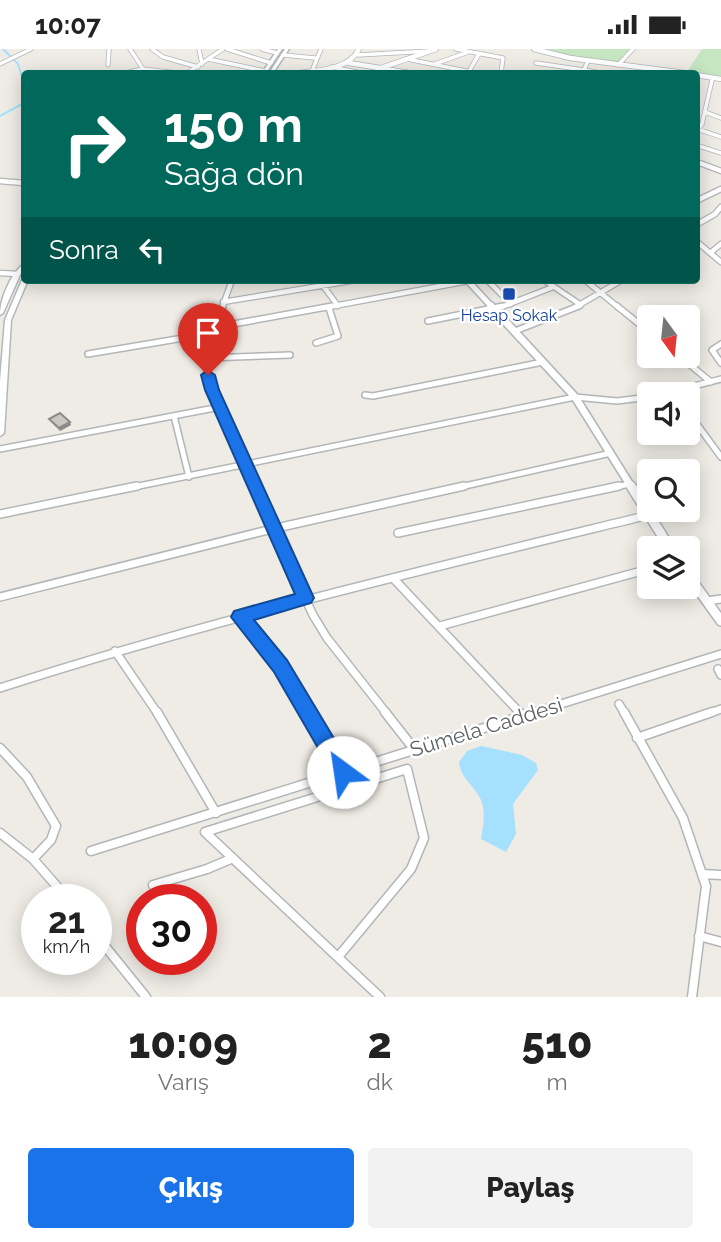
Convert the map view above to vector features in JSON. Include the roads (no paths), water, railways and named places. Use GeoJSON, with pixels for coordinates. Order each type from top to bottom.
{"type":"FeatureCollection","features":[{"type":"Feature","properties":{"kind":"main road"},"geometry":{"type":"LineString","coordinates":[[268,70],[280,52],[287,49]]}},
{"type":"Feature","properties":{"kind":"main road"},"geometry":{"type":"LineString","coordinates":[[269,70],[280,52]]}},
{"type":"Feature","properties":{"kind":"main road"},"geometry":{"type":"LineString","coordinates":[[0,310],[21,277]]}},
{"type":"Feature","properties":{"kind":"main road"},"geometry":{"type":"LineString","coordinates":[[0,433],[8,320],[21,277]]}},
{"type":"Feature","properties":{"kind":"street"},"geometry":{"type":"LineString","coordinates":[[0,64],[31,49]]}},
{"type":"Feature","properties":{"kind":"street"},"geometry":{"type":"LineString","coordinates":[[108,65],[109,49]]}},
{"type":"Feature","properties":{"kind":"street"},"geometry":{"type":"LineString","coordinates":[[130,49],[141,70]]}},
{"type":"Feature","properties":{"kind":"street"},"geometry":{"type":"LineString","coordinates":[[152,49],[163,57],[198,67]]}},
{"type":"Feature","properties":{"kind":"street"},"geometry":{"type":"LineString","coordinates":[[199,49],[202,64]]}},
{"type":"Feature","properties":{"kind":"street"},"geometry":{"type":"LineString","coordinates":[[192,70],[225,49],[271,63]]}},
{"type":"Feature","properties":{"kind":"street"},"geometry":{"type":"LineString","coordinates":[[262,49],[315,58]]}},
{"type":"Feature","properties":{"kind":"street"},"geometry":{"type":"LineString","coordinates":[[312,70],[321,49]]}},
{"type":"Feature","properties":{"kind":"street"},"geometry":{"type":"LineString","coordinates":[[376,70],[436,49]]}},
{"type":"Feature","properties":{"kind":"street"},"geometry":{"type":"LineString","coordinates":[[456,49],[503,58],[501,70]]}},
{"type":"Feature","properties":{"kind":"street"},"geometry":{"type":"LineString","coordinates":[[433,65],[475,49]]}},
{"type":"Feature","properties":{"kind":"street"},"geometry":{"type":"LineString","coordinates":[[527,49],[587,63],[646,70]]}},
{"type":"Feature","properties":{"kind":"street"},"geometry":{"type":"LineString","coordinates":[[534,49],[570,58],[660,70]]}},
{"type":"Feature","properties":{"kind":"street"},"geometry":{"type":"LineString","coordinates":[[618,65],[633,49]]}},
{"type":"Feature","properties":{"kind":"street"},"geometry":{"type":"LineString","coordinates":[[317,70],[349,62],[359,52],[430,51]]}},
{"type":"Feature","properties":{"kind":"street"},"geometry":{"type":"LineString","coordinates":[[359,52],[366,66]]}},
{"type":"Feature","properties":{"kind":"street"},"geometry":{"type":"LineString","coordinates":[[471,70],[479,54]]}},
{"type":"Feature","properties":{"kind":"street"},"geometry":{"type":"LineString","coordinates":[[208,59],[254,70]]}},
{"type":"Feature","properties":{"kind":"street"},"geometry":{"type":"LineString","coordinates":[[407,59],[458,70]]}},
{"type":"Feature","properties":{"kind":"street"},"geometry":{"type":"LineString","coordinates":[[349,62],[372,70]]}},
{"type":"Feature","properties":{"kind":"street"},"geometry":{"type":"LineString","coordinates":[[536,63],[584,70],[587,63]]}},
{"type":"Feature","properties":{"kind":"street"},"geometry":{"type":"LineString","coordinates":[[332,67],[346,70]]}},
{"type":"Feature","properties":{"kind":"street"},"geometry":{"type":"LineString","coordinates":[[381,68],[394,70]]}},
{"type":"Feature","properties":{"kind":"street"},"geometry":{"type":"LineString","coordinates":[[700,77],[721,80]]}},
{"type":"Feature","properties":{"kind":"street"},"geometry":{"type":"LineString","coordinates":[[700,122],[705,112],[712,79]]}},
{"type":"Feature","properties":{"kind":"street"},"geometry":{"type":"LineString","coordinates":[[705,112],[721,118]]}},
{"type":"Feature","properties":{"kind":"street"},"geometry":{"type":"LineString","coordinates":[[700,132],[721,137]]}},
{"type":"Feature","properties":{"kind":"street"},"geometry":{"type":"LineString","coordinates":[[700,146],[721,153]]}},
{"type":"Feature","properties":{"kind":"street"},"geometry":{"type":"LineString","coordinates":[[700,163],[721,171]]}},
{"type":"Feature","properties":{"kind":"street"},"geometry":{"type":"LineString","coordinates":[[0,183],[21,183]]}},
{"type":"Feature","properties":{"kind":"street"},"geometry":{"type":"LineString","coordinates":[[700,199],[721,189]]}},
{"type":"Feature","properties":{"kind":"street"},"geometry":{"type":"LineString","coordinates":[[700,223],[721,207]]}},
{"type":"Feature","properties":{"kind":"street"},"geometry":{"type":"LineString","coordinates":[[700,244],[721,262]]}},
{"type":"Feature","properties":{"kind":"street"},"geometry":{"type":"LineString","coordinates":[[710,253],[721,244]]}},
{"type":"Feature","properties":{"kind":"street"},"geometry":{"type":"LineString","coordinates":[[0,273],[21,277]]}},
{"type":"Feature","properties":{"kind":"street"},"geometry":{"type":"LineString","coordinates":[[230,284],[205,358],[212,390],[272,529],[327,638],[414,749]]}},
{"type":"Feature","properties":{"kind":"street"},"geometry":{"type":"LineString","coordinates":[[223,302],[334,284]]}},
{"type":"Feature","properties":{"kind":"street"},"geometry":{"type":"LineString","coordinates":[[88,354],[448,284]]}},
{"type":"Feature","properties":{"kind":"street"},"geometry":{"type":"LineString","coordinates":[[472,284],[575,397],[637,496]]}},
{"type":"Feature","properties":{"kind":"street"},"geometry":{"type":"LineString","coordinates":[[491,284],[511,304]]}},
{"type":"Feature","properties":{"kind":"street"},"geometry":{"type":"LineString","coordinates":[[549,284],[581,305]]}},
{"type":"Feature","properties":{"kind":"street"},"geometry":{"type":"LineString","coordinates":[[590,284],[637,322]]}},
{"type":"Feature","properties":{"kind":"street"},"geometry":{"type":"LineString","coordinates":[[514,331],[581,305],[616,284]]}},
{"type":"Feature","properties":{"kind":"street"},"geometry":{"type":"LineString","coordinates":[[323,286],[338,306]]}},
{"type":"Feature","properties":{"kind":"street"},"geometry":{"type":"LineString","coordinates":[[428,321],[495,309],[553,287]]}},
{"type":"Feature","properties":{"kind":"street"},"geometry":{"type":"LineString","coordinates":[[316,343],[338,336],[329,308]]}},
{"type":"Feature","properties":{"kind":"street"},"geometry":{"type":"LineString","coordinates":[[721,344],[712,350],[721,363]]}},
{"type":"Feature","properties":{"kind":"street"},"geometry":{"type":"LineString","coordinates":[[205,358],[290,355]]}},
{"type":"Feature","properties":{"kind":"street"},"geometry":{"type":"LineString","coordinates":[[365,395],[381,395],[542,362]]}},
{"type":"Feature","properties":{"kind":"street"},"geometry":{"type":"LineString","coordinates":[[694,368],[711,382]]}},
{"type":"Feature","properties":{"kind":"street"},"geometry":{"type":"LineString","coordinates":[[700,385],[721,379]]}},
{"type":"Feature","properties":{"kind":"street"},"geometry":{"type":"LineString","coordinates":[[0,514],[575,397],[617,401],[637,398]]}},
{"type":"Feature","properties":{"kind":"street"},"geometry":{"type":"LineString","coordinates":[[0,449],[220,407]]}},
{"type":"Feature","properties":{"kind":"street"},"geometry":{"type":"LineString","coordinates":[[174,416],[189,477]]}},
{"type":"Feature","properties":{"kind":"street"},"geometry":{"type":"LineString","coordinates":[[700,428],[721,457]]}},
{"type":"Feature","properties":{"kind":"street"},"geometry":{"type":"LineString","coordinates":[[0,597],[272,529],[611,453]]}},
{"type":"Feature","properties":{"kind":"street"},"geometry":{"type":"LineString","coordinates":[[398,533],[629,484]]}},
{"type":"Feature","properties":{"kind":"street"},"geometry":{"type":"LineString","coordinates":[[0,688],[115,651],[305,598],[637,518]]}},
{"type":"Feature","properties":{"kind":"street"},"geometry":{"type":"LineString","coordinates":[[440,627],[637,572]]}},
{"type":"Feature","properties":{"kind":"street"},"geometry":{"type":"LineString","coordinates":[[393,578],[523,716]]}},
{"type":"Feature","properties":{"kind":"street"},"geometry":{"type":"LineString","coordinates":[[700,591],[721,621]]}},
{"type":"Feature","properties":{"kind":"street"},"geometry":{"type":"LineString","coordinates":[[707,601],[721,599]]}},
{"type":"Feature","properties":{"kind":"street"},"geometry":{"type":"LineString","coordinates":[[240,617],[281,666],[343,772]]}},
{"type":"Feature","properties":{"kind":"street"},"geometry":{"type":"LineString","coordinates":[[115,651],[149,699],[216,813]]}},
{"type":"Feature","properties":{"kind":"street","name":"Sümela Caddesi"},"geometry":{"type":"LineString","coordinates":[[91,851],[721,654]]}},
{"type":"Feature","properties":{"kind":"street"},"geometry":{"type":"LineString","coordinates":[[619,704],[682,818],[706,887],[692,997]]}},
{"type":"Feature","properties":{"kind":"street"},"geometry":{"type":"LineString","coordinates":[[637,738],[721,709]]}},
{"type":"Feature","properties":{"kind":"street"},"geometry":{"type":"LineString","coordinates":[[0,748],[27,777],[56,826],[49,844],[33,859]]}},
{"type":"Feature","properties":{"kind":"street"},"geometry":{"type":"LineString","coordinates":[[338,957],[411,869],[424,838],[407,769],[205,832],[380,997]]}},
{"type":"Feature","properties":{"kind":"street"},"geometry":{"type":"LineString","coordinates":[[0,833],[33,859],[55,884]]}},
{"type":"Feature","properties":{"kind":"street"},"geometry":{"type":"LineString","coordinates":[[156,884],[233,858]]}},
{"type":"Feature","properties":{"kind":"street"},"geometry":{"type":"LineString","coordinates":[[702,874],[721,875]]}},
{"type":"Feature","properties":{"kind":"street"},"geometry":{"type":"LineString","coordinates":[[699,936],[721,942]]}},
{"type":"Feature","properties":{"kind":"street"},"geometry":{"type":"LineString","coordinates":[[112,955],[146,997]]}},
{"type":"Feature","properties":{"kind":"water"},"geometry":{"type":"Polygon","coordinates":[[[481,746],[522,755],[536,763],[538,770],[513,804],[516,834],[506,852],[481,839],[483,805],[460,768],[459,762],[467,751],[481,746]]]}},
{"type":"Feature","properties":{"kind":"waterway"},"geometry":{"type":"LineString","coordinates":[[3,49],[18,64],[21,74]]}},
{"type":"Feature","properties":{"kind":"waterway"},"geometry":{"type":"LineString","coordinates":[[0,116],[21,105]]}},
{"type":"Feature","properties":{"kind":"place","name":"Hesap Sokak"},"geometry":{"type":"Point","coordinates":[509,294]}}]}
